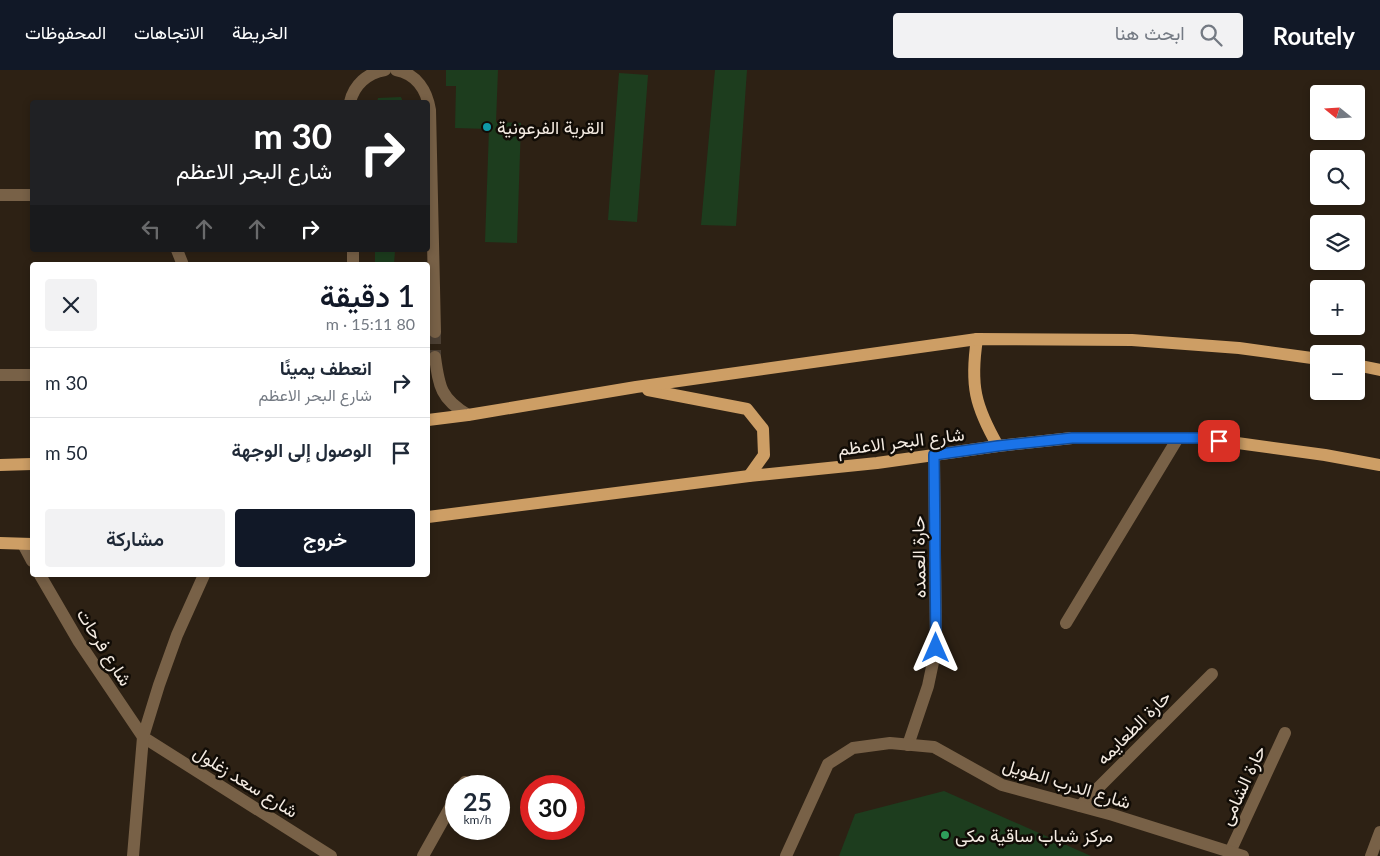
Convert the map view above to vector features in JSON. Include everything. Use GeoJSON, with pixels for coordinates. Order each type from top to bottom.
{"type":"FeatureCollection","features":[{"type":"Feature","properties":{"kind":"main road"},"geometry":{"type":"LineString","coordinates":[[430,420],[636,387],[978,339],[1132,340],[1239,348],[1310,358]]}},
{"type":"Feature","properties":{"kind":"main road"},"geometry":{"type":"LineString","coordinates":[[978,339],[974,362],[974,391],[983,421],[998,446]]}},
{"type":"Feature","properties":{"kind":"main road"},"geometry":{"type":"LineString","coordinates":[[1365,367],[1380,370]]}},
{"type":"Feature","properties":{"kind":"main road"},"geometry":{"type":"LineString","coordinates":[[636,387],[747,409],[763,429],[764,455],[749,476]]}},
{"type":"Feature","properties":{"kind":"main road","name":"شارع البحر الاعظم"},"geometry":{"type":"LineString","coordinates":[[430,517],[749,476],[877,463],[1072,438],[1178,438],[1211,440],[1325,455],[1380,465]]}},
{"type":"Feature","properties":{"kind":"main road"},"geometry":{"type":"LineString","coordinates":[[0,465],[30,464]]}},
{"type":"Feature","properties":{"kind":"main road"},"geometry":{"type":"LineString","coordinates":[[0,543],[28,544]]}},
{"type":"Feature","properties":{"kind":"street"},"geometry":{"type":"LineString","coordinates":[[351,100],[356,88],[364,79],[375,72],[384,70]]}},
{"type":"Feature","properties":{"kind":"street"},"geometry":{"type":"LineString","coordinates":[[396,70],[413,77],[422,86],[428,100]]}},
{"type":"Feature","properties":{"kind":"street"},"geometry":{"type":"LineString","coordinates":[[430,171],[435,332]]}},
{"type":"Feature","properties":{"kind":"street"},"geometry":{"type":"LineString","coordinates":[[0,195],[30,195]]}},
{"type":"Feature","properties":{"kind":"street"},"geometry":{"type":"LineString","coordinates":[[435,357],[441,390],[447,400],[468,415]]}},
{"type":"Feature","properties":{"kind":"street"},"geometry":{"type":"LineString","coordinates":[[0,375],[30,375]]}},
{"type":"Feature","properties":{"kind":"street"},"geometry":{"type":"LineString","coordinates":[[1066,623],[1178,438]]}},
{"type":"Feature","properties":{"kind":"street","name":"حارة العمده"},"geometry":{"type":"LineString","coordinates":[[908,745],[928,686],[936,648],[934,455]]}},
{"type":"Feature","properties":{"kind":"street","name":"شارع فرحات"},"geometry":{"type":"LineString","coordinates":[[41,577],[79,642],[143,736]]}},
{"type":"Feature","properties":{"kind":"street","name":"شارع فرحات"},"geometry":{"type":"LineString","coordinates":[[133,856],[143,736],[177,636],[203,577]]}},
{"type":"Feature","properties":{"kind":"street","name":"حارة الطعايمه"},"geometry":{"type":"LineString","coordinates":[[1080,806],[1212,674]]}},
{"type":"Feature","properties":{"kind":"street","name":"حارة الشامى"},"geometry":{"type":"LineString","coordinates":[[1230,852],[1285,733]]}},
{"type":"Feature","properties":{"kind":"street","name":"شارع سعد زغلول"},"geometry":{"type":"LineString","coordinates":[[143,736],[330,856]]}},
{"type":"Feature","properties":{"kind":"street","name":"شارع الدرب الطويل"},"geometry":{"type":"LineString","coordinates":[[786,856],[828,764],[853,748],[890,743],[934,747],[1002,785],[1080,806],[1243,856]]}},
{"type":"Feature","properties":{"kind":"street"},"geometry":{"type":"LineString","coordinates":[[423,856],[445,817]]}},
{"type":"Feature","properties":{"kind":"street"},"geometry":{"type":"LineString","coordinates":[[1371,856],[1380,832]]}},
{"type":"Feature","properties":{"kind":"green space"},"geometry":{"type":"Polygon","coordinates":[[[446,70],[498,70],[496,122],[521,123],[517,243],[485,242],[489,129],[455,128],[456,86],[446,86],[446,70]]]}},
{"type":"Feature","properties":{"kind":"green space"},"geometry":{"type":"Polygon","coordinates":[[[715,70],[747,70],[736,226],[701,225],[715,70]]]}},
{"type":"Feature","properties":{"kind":"green space"},"geometry":{"type":"Polygon","coordinates":[[[619,73],[648,75],[637,222],[608,220],[619,73]]]}},
{"type":"Feature","properties":{"kind":"green space"},"geometry":{"type":"Polygon","coordinates":[[[401,97],[402,100],[378,100],[378,98],[401,97]]]}},
{"type":"Feature","properties":{"kind":"green space"},"geometry":{"type":"Polygon","coordinates":[[[375,252],[395,252],[394,262],[375,262],[375,252]]]}},
{"type":"Feature","properties":{"kind":"green space","name":"مركز شباب ساقية مكى"},"geometry":{"type":"Polygon","coordinates":[[[944,791],[1091,856],[839,856],[855,814],[944,791]]]}},
{"type":"Feature","properties":{"kind":"tunnel"},"geometry":{"type":"LineString","coordinates":[[435,332],[435,357]]}},
{"type":"Feature","properties":{"kind":"place","name":"القرية الفرعونية"},"geometry":{"type":"Point","coordinates":[487,127]}},
{"type":"Feature","properties":{"kind":"place","name":"مركز شباب ساقية مكى"},"geometry":{"type":"Point","coordinates":[945,835]}},
{"type":"Feature","properties":{"kind":"route"},"geometry":{"type":"LineString","coordinates":[[936,648],[934,455],[1072,438],[1202,438],[1219,441]]}}]}
